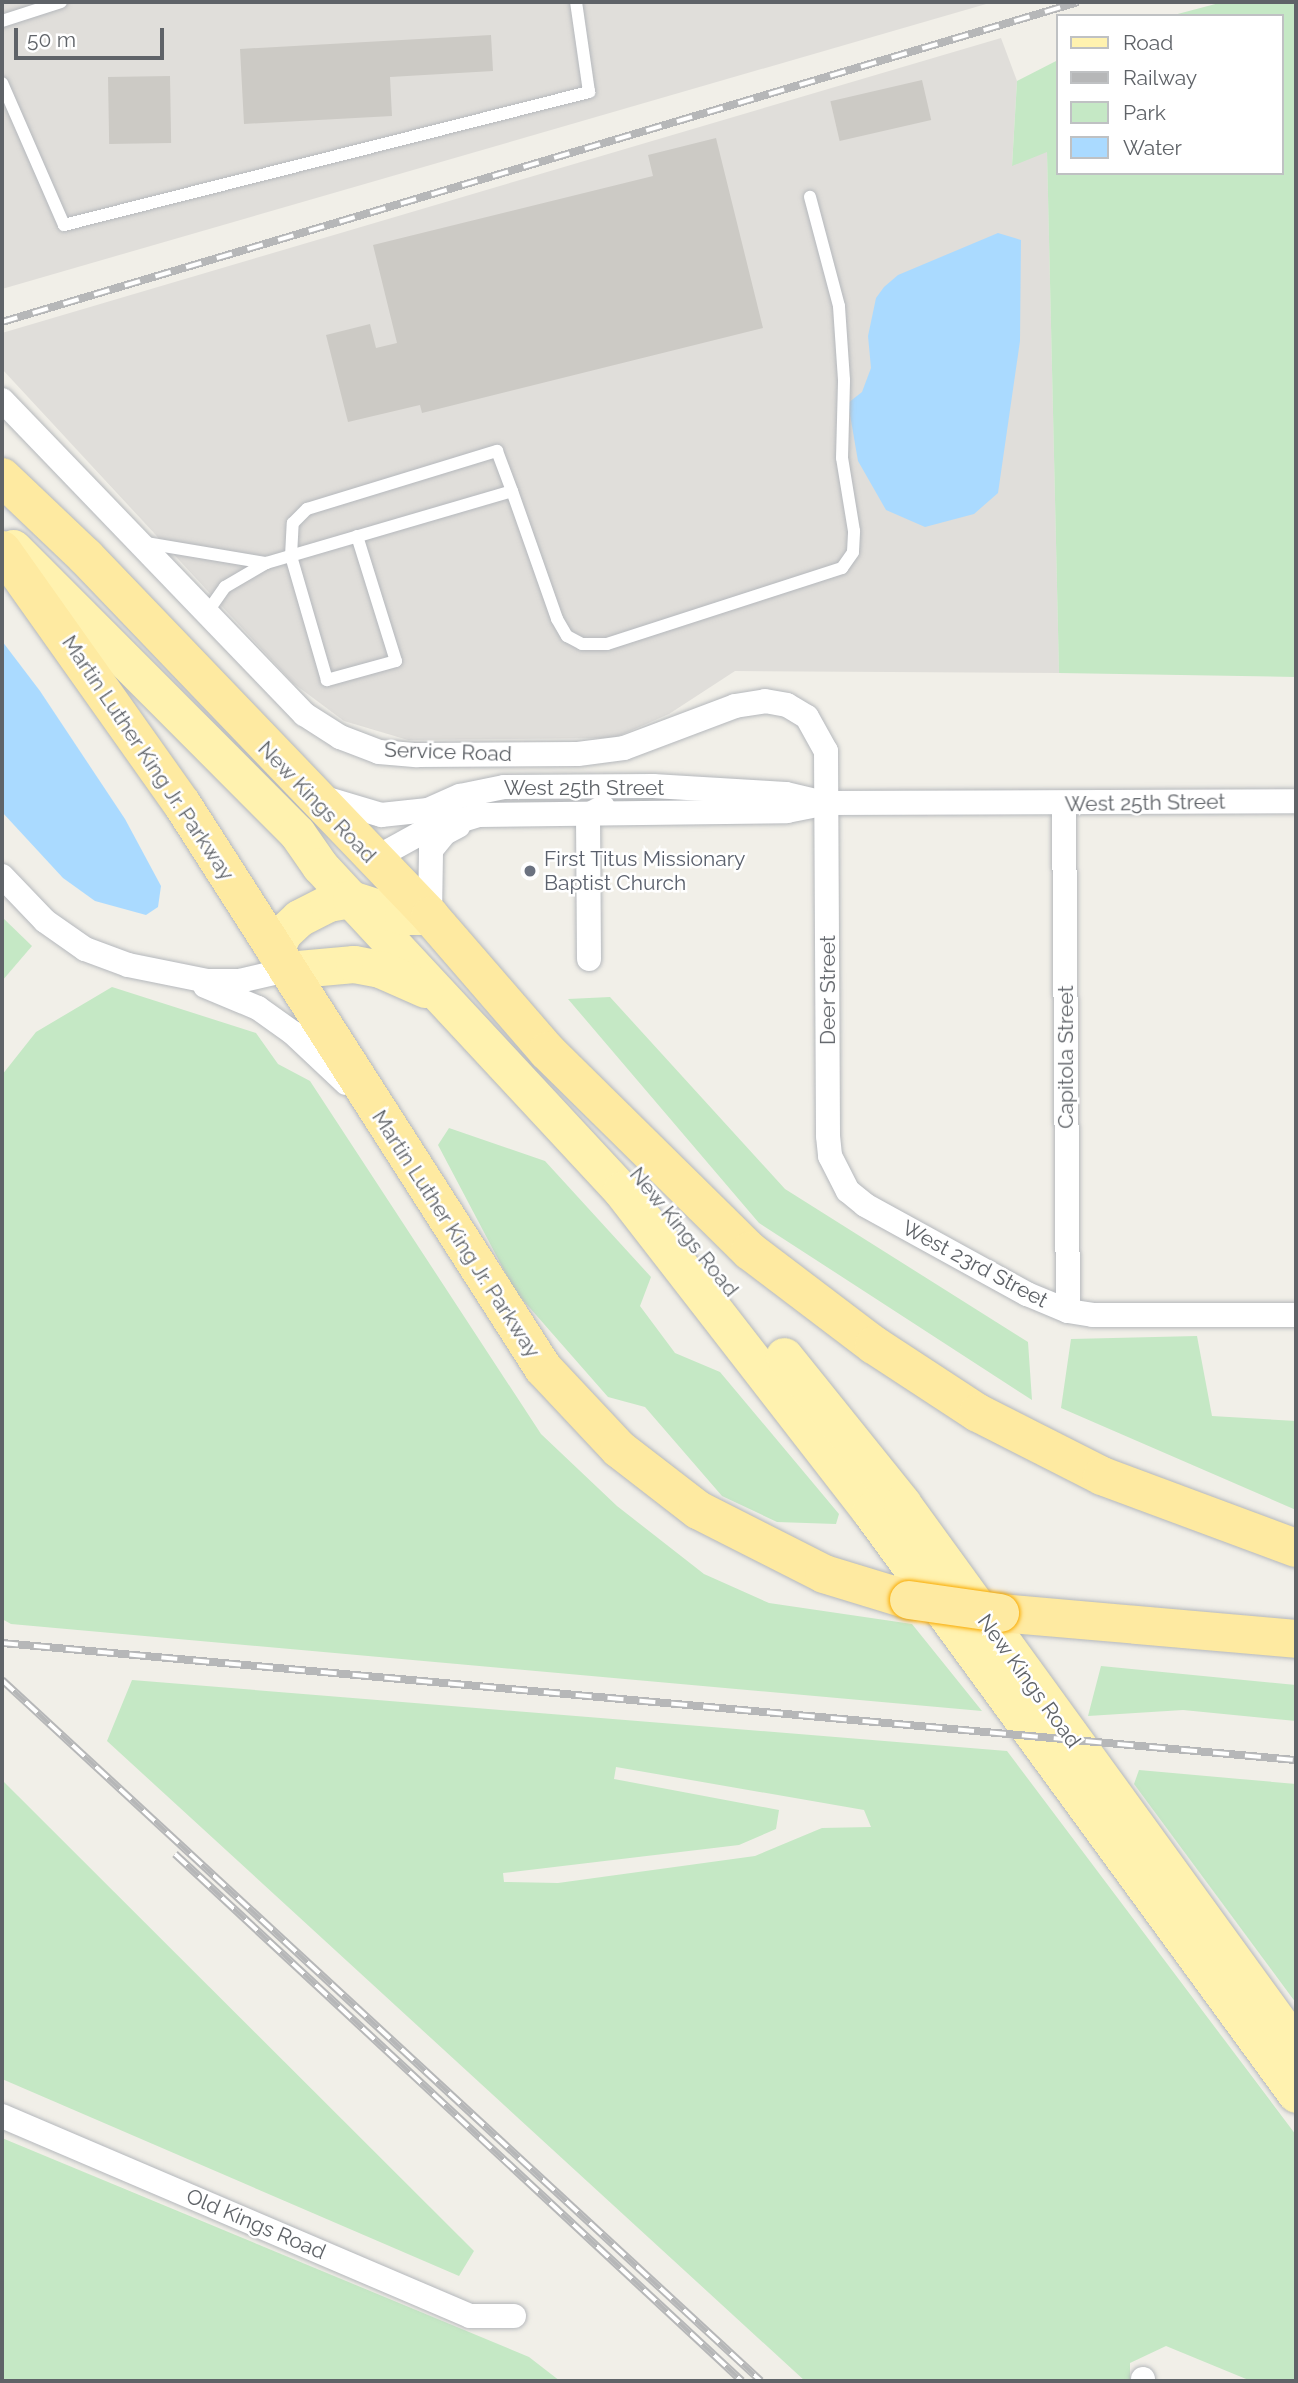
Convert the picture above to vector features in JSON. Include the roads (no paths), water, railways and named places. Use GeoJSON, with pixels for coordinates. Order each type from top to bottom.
{"type":"FeatureCollection","features":[{"type":"Feature","properties":{"kind":"highway","name":"New Kings Road"},"geometry":{"type":"LineString","coordinates":[[2,477],[85,556],[372,860],[430,916],[547,1051]]}},
{"type":"Feature","properties":{"kind":"highway","name":"Martin Luther King Jr. Parkway"},"geometry":{"type":"LineString","coordinates":[[2,550],[182,804],[543,1368],[620,1449],[654,1480],[740,1535],[824,1574],[909,1600],[1000,1612],[1296,1639]]}},
{"type":"Feature","properties":{"kind":"highway"},"geometry":{"type":"LineString","coordinates":[[547,1051],[750,1251],[896,1359],[978,1413],[1102,1476],[1296,1548]]}},
{"type":"Feature","properties":{"kind":"main road","name":"New Kings Road"},"geometry":{"type":"LineString","coordinates":[[2,537],[298,833],[351,899],[621,1190],[774,1363]]}},
{"type":"Feature","properties":{"kind":"main road"},"geometry":{"type":"LineString","coordinates":[[298,833],[341,855],[372,860]]}},
{"type":"Feature","properties":{"kind":"main road"},"geometry":{"type":"LineString","coordinates":[[430,916],[403,916],[351,899],[328,903],[299,918],[283,933],[281,960],[367,966],[412,982],[448,1002]]}},
{"type":"Feature","properties":{"kind":"main road","name":"New Kings Road"},"geometry":{"type":"LineString","coordinates":[[547,1051],[561,1083],[774,1363],[1124,1836],[1296,2094]]}},
{"type":"Feature","properties":{"kind":"main road","name":"New Kings Road"},"geometry":{"type":"LineString","coordinates":[[1124,1836],[1296,2046]]}},
{"type":"Feature","properties":{"kind":"street","name":"Service Road"},"geometry":{"type":"LineString","coordinates":[[2,400],[304,714],[340,737],[379,752],[578,754],[624,748],[734,706],[765,701],[787,705],[807,717],[826,751],[827,803]]}},
{"type":"Feature","properties":{"kind":"street","name":"West 25th Street"},"geometry":{"type":"LineString","coordinates":[[307,792],[381,815],[428,810],[460,796],[504,787],[653,786],[786,794],[827,803]]}},
{"type":"Feature","properties":{"kind":"street"},"geometry":{"type":"LineString","coordinates":[[589,958],[588,815],[611,800],[653,786]]}},
{"type":"Feature","properties":{"kind":"street","name":"West 25th Street"},"geometry":{"type":"LineString","coordinates":[[372,860],[423,832],[479,815],[788,811],[827,803],[1296,801]]}},
{"type":"Feature","properties":{"kind":"street","name":"Deer Street"},"geometry":{"type":"LineString","coordinates":[[827,803],[828,1136],[837,1175]]}},
{"type":"Feature","properties":{"kind":"street","name":"Capitola Street"},"geometry":{"type":"LineString","coordinates":[[1064,804],[1068,1311]]}},
{"type":"Feature","properties":{"kind":"street"},"geometry":{"type":"LineString","coordinates":[[430,916],[431,850],[445,833],[479,815]]}},
{"type":"Feature","properties":{"kind":"street"},"geometry":{"type":"LineString","coordinates":[[2,876],[45,920],[85,948],[220,990],[258,1008],[330,1066],[387,1128]]}},
{"type":"Feature","properties":{"kind":"street"},"geometry":{"type":"LineString","coordinates":[[171,976],[239,981],[281,960]]}},
{"type":"Feature","properties":{"kind":"street","name":"West 23rd Street"},"geometry":{"type":"LineString","coordinates":[[837,1175],[865,1205],[1027,1294],[1068,1311],[1296,1315]]}},
{"type":"Feature","properties":{"kind":"street","name":"Old Kings Road"},"geometry":{"type":"LineString","coordinates":[[2,2116],[470,2315],[514,2316]]}},
{"type":"Feature","properties":{"kind":"lane"},"geometry":{"type":"LineString","coordinates":[[2,21],[61,2]]}},
{"type":"Feature","properties":{"kind":"lane"},"geometry":{"type":"LineString","coordinates":[[2,83],[64,225],[589,92],[576,2]]}},
{"type":"Feature","properties":{"kind":"lane"},"geometry":{"type":"LineString","coordinates":[[357,536],[396,661],[327,680],[291,556],[293,523],[307,509],[497,451],[557,619],[567,636],[582,644],[607,644],[842,568],[853,552],[855,531],[842,458],[839,306],[810,197]]}},
{"type":"Feature","properties":{"kind":"lane"},"geometry":{"type":"LineString","coordinates":[[206,614],[225,587],[266,563],[512,491]]}},
{"type":"Feature","properties":{"kind":"lane"},"geometry":{"type":"LineString","coordinates":[[136,539],[158,548],[266,563]]}},
{"type":"Feature","properties":{"kind":"water"},"geometry":{"type":"Polygon","coordinates":[[[998,233],[1021,240],[1020,341],[998,493],[974,514],[925,527],[886,510],[858,461],[848,403],[862,392],[871,368],[868,336],[876,298],[884,287],[898,275],[998,233]]]}},
{"type":"Feature","properties":{"kind":"water"},"geometry":{"type":"Polygon","coordinates":[[[2,641],[40,691],[125,819],[161,886],[158,907],[146,915],[95,901],[63,878],[2,812],[2,641]]]}},
{"type":"Feature","properties":{"kind":"railway"},"geometry":{"type":"LineString","coordinates":[[2,322],[1078,2]]}},
{"type":"Feature","properties":{"kind":"railway"},"geometry":{"type":"LineString","coordinates":[[2,1643],[1296,1760]]}},
{"type":"Feature","properties":{"kind":"railway"},"geometry":{"type":"LineString","coordinates":[[2,1680],[761,2381]]}},
{"type":"Feature","properties":{"kind":"railway"},"geometry":{"type":"LineString","coordinates":[[175,1854],[742,2381]]}},
{"type":"Feature","properties":{"kind":"place","name":"First Titus Missionary Baptist Church"},"geometry":{"type":"Point","coordinates":[530,871]}}]}
